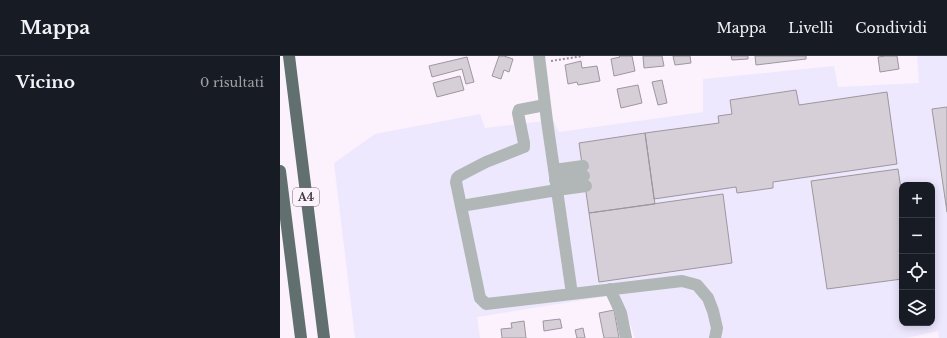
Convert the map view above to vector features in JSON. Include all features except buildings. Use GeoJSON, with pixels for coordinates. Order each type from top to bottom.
{"type":"FeatureCollection","features":[{"type":"Feature","properties":{"kind":"highway","name":"A4"},"geometry":{"type":"LineString","coordinates":[[289,56],[324,338]]}},
{"type":"Feature","properties":{"kind":"highway","name":"A4"},"geometry":{"type":"LineString","coordinates":[[280,171],[301,338]]}},
{"type":"Feature","properties":{"kind":"lane"},"geometry":{"type":"LineString","coordinates":[[539,57],[572,294]]}},
{"type":"Feature","properties":{"kind":"lane"},"geometry":{"type":"LineString","coordinates":[[545,105],[519,110],[518,113],[524,147],[486,162],[457,178],[456,182],[480,298],[482,301],[486,304],[682,281],[697,285],[708,298],[717,328],[715,338]]}},
{"type":"Feature","properties":{"kind":"lane"},"geometry":{"type":"LineString","coordinates":[[462,206],[556,183],[585,179],[556,183]]}},
{"type":"Feature","properties":{"kind":"lane"},"geometry":{"type":"LineString","coordinates":[[610,289],[621,313],[626,338]]}},
{"type":"Feature","properties":{"kind":"path"},"geometry":{"type":"LineString","coordinates":[[539,57],[546,62],[583,56]]}},
{"type":"Feature","properties":{"kind":"shaded area"},"geometry":{"type":"Polygon","coordinates":[[[917,56],[947,56],[947,338],[939,338],[938,331],[907,338],[635,338],[625,309],[615,295],[477,317],[480,338],[355,338],[334,163],[375,134],[480,114],[485,128],[553,120],[559,132],[703,112],[703,79],[834,66],[838,87],[919,83],[917,56]]]}}]}
